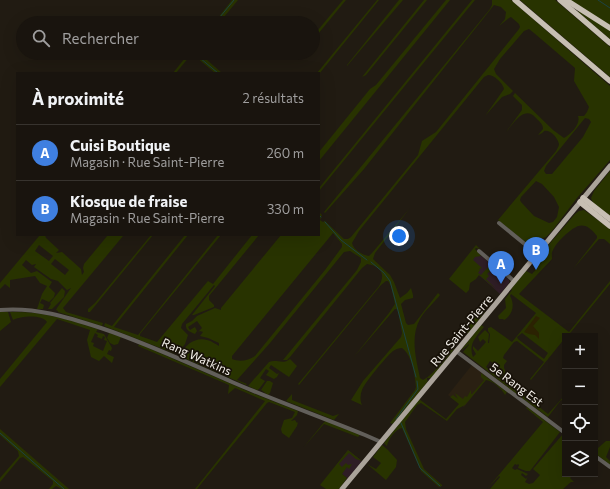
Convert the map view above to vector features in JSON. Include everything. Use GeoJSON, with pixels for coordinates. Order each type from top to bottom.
{"type":"FeatureCollection","features":[{"type":"Feature","properties":{"kind":"highway"},"geometry":{"type":"LineString","coordinates":[[515,0],[610,81]]}},
{"type":"Feature","properties":{"kind":"highway"},"geometry":{"type":"LineString","coordinates":[[560,0],[610,43]]}},
{"type":"Feature","properties":{"kind":"highway"},"geometry":{"type":"LineString","coordinates":[[566,0],[610,28]]}},
{"type":"Feature","properties":{"kind":"highway"},"geometry":{"type":"LineString","coordinates":[[582,200],[610,220]]}},
{"type":"Feature","properties":{"kind":"highway"},"geometry":{"type":"LineString","coordinates":[[582,200],[610,226]]}},
{"type":"Feature","properties":{"kind":"main road","name":"Rue Saint-Pierre"},"geometry":{"type":"LineString","coordinates":[[342,489],[610,166]]}},
{"type":"Feature","properties":{"kind":"street"},"geometry":{"type":"LineString","coordinates":[[499,223],[537,254]]}},
{"type":"Feature","properties":{"kind":"street"},"geometry":{"type":"LineString","coordinates":[[479,250],[514,281]]}},
{"type":"Feature","properties":{"kind":"street","name":"Rang Watkins"},"geometry":{"type":"LineString","coordinates":[[0,310],[28,310],[54,313],[115,332],[252,391],[381,442]]}},
{"type":"Feature","properties":{"kind":"street","name":"5e Rang Est"},"geometry":{"type":"LineString","coordinates":[[456,350],[562,431]]}},
{"type":"Feature","properties":{"kind":"street"},"geometry":{"type":"LineString","coordinates":[[598,458],[610,467]]}},
{"type":"Feature","properties":{"kind":"shaded area"},"geometry":{"type":"Polygon","coordinates":[[[473,249],[509,280],[509,283],[500,294],[479,275],[473,267],[473,249]]]}},
{"type":"Feature","properties":{"kind":"shaded area"},"geometry":{"type":"Polygon","coordinates":[[[472,365],[488,377],[464,407],[448,395],[472,365]]]}},
{"type":"Feature","properties":{"kind":"shaded area"},"geometry":{"type":"Polygon","coordinates":[[[348,450],[362,461],[344,483],[347,478],[334,468],[348,450]]]}},
{"type":"Feature","properties":{"kind":"green space"},"geometry":{"type":"Polygon","coordinates":[[[232,0],[238,0],[225,16],[219,16],[232,0]]]}},
{"type":"Feature","properties":{"kind":"green space"},"geometry":{"type":"Polygon","coordinates":[[[343,0],[346,0],[320,32],[320,28],[343,0]]]}},
{"type":"Feature","properties":{"kind":"green space"},"geometry":{"type":"Polygon","coordinates":[[[377,0],[379,0],[320,73],[318,72],[377,0]]]}},
{"type":"Feature","properties":{"kind":"green space"},"geometry":{"type":"Polygon","coordinates":[[[399,0],[403,0],[347,66],[347,65],[399,0]]]}},
{"type":"Feature","properties":{"kind":"green space"},"geometry":{"type":"Polygon","coordinates":[[[424,0],[427,0],[366,75],[362,77],[424,0]]]}},
{"type":"Feature","properties":{"kind":"green space"},"geometry":{"type":"Polygon","coordinates":[[[446,0],[450,0],[320,160],[320,151],[370,89],[376,85],[446,0]]]}},
{"type":"Feature","properties":{"kind":"green space"},"geometry":{"type":"Polygon","coordinates":[[[472,0],[475,0],[320,190],[320,187],[472,0]]]}},
{"type":"Feature","properties":{"kind":"green space"},"geometry":{"type":"Polygon","coordinates":[[[492,0],[511,0],[610,86],[610,160],[577,198],[552,231],[546,237],[541,239],[537,249],[534,249],[498,220],[556,151],[559,145],[555,137],[549,131],[544,131],[538,135],[543,129],[542,124],[532,114],[528,113],[520,116],[506,132],[522,110],[522,105],[513,96],[515,93],[553,130],[564,138],[570,134],[577,125],[579,119],[578,116],[584,116],[589,107],[574,81],[575,68],[529,29],[524,31],[500,59],[494,69],[496,74],[513,91],[502,97],[485,116],[504,89],[500,82],[490,75],[484,77],[359,231],[352,243],[358,251],[369,256],[410,208],[375,253],[373,259],[390,275],[400,298],[411,288],[413,298],[405,300],[401,304],[406,323],[408,325],[414,324],[438,293],[440,295],[420,319],[415,333],[415,348],[420,378],[423,380],[427,378],[428,381],[393,424],[390,423],[416,387],[411,360],[402,348],[393,351],[367,381],[361,394],[362,405],[351,400],[363,381],[401,337],[402,333],[398,311],[395,309],[353,358],[395,304],[391,286],[388,281],[381,285],[299,385],[298,384],[379,286],[382,274],[376,267],[367,264],[362,268],[290,357],[287,360],[283,360],[357,270],[361,262],[361,258],[350,251],[344,252],[270,343],[237,380],[247,384],[246,385],[182,357],[181,355],[183,351],[191,342],[203,339],[219,346],[219,343],[200,336],[203,332],[198,332],[202,328],[197,321],[188,327],[190,330],[195,327],[197,331],[195,334],[187,329],[186,324],[197,316],[215,308],[221,310],[221,308],[280,236],[320,236],[320,220],[323,222],[325,221],[344,239],[351,237],[418,155],[422,141],[436,132],[519,29],[519,24],[511,17],[499,26],[505,19],[506,12],[501,7],[494,5],[364,169],[325,213],[324,212],[490,9],[492,0]],[[585,118],[546,166],[544,171],[546,174],[552,174],[583,137],[591,122],[589,119],[585,118]],[[536,181],[520,200],[534,216],[549,223],[553,222],[557,217],[559,207],[554,197],[542,184],[536,181]],[[333,233],[232,356],[232,359],[241,361],[255,356],[342,247],[342,244],[333,233]]]}},
{"type":"Feature","properties":{"kind":"green space"},"geometry":{"type":"Polygon","coordinates":[[[520,0],[555,0],[610,47],[610,77],[520,0]]]}},
{"type":"Feature","properties":{"kind":"green space"},"geometry":{"type":"Polygon","coordinates":[[[570,0],[610,0],[610,25],[570,0]]]}},
{"type":"Feature","properties":{"kind":"green space"},"geometry":{"type":"Polygon","coordinates":[[[579,11],[610,29],[610,39],[578,12],[579,11]]]}},
{"type":"Feature","properties":{"kind":"green space"},"geometry":{"type":"Polygon","coordinates":[[[183,60],[187,60],[177,72],[174,72],[183,60]]]}},
{"type":"Feature","properties":{"kind":"green space"},"geometry":{"type":"Polygon","coordinates":[[[200,60],[207,60],[221,72],[214,72],[200,60]]]}},
{"type":"Feature","properties":{"kind":"green space"},"geometry":{"type":"Polygon","coordinates":[[[610,171],[610,216],[593,203],[591,198],[594,191],[610,171]]]}},
{"type":"Feature","properties":{"kind":"green space"},"geometry":{"type":"Polygon","coordinates":[[[584,210],[610,229],[610,244],[604,239],[599,239],[573,269],[597,236],[588,227],[580,226],[572,229],[555,246],[552,252],[552,259],[519,294],[569,332],[610,281],[610,284],[571,332],[562,333],[562,342],[531,380],[530,379],[544,362],[517,341],[514,342],[503,358],[507,361],[504,365],[506,380],[521,392],[518,395],[463,352],[469,344],[462,349],[481,325],[484,327],[476,337],[471,348],[473,357],[476,354],[473,346],[478,351],[486,342],[483,339],[480,342],[478,337],[485,330],[489,334],[489,343],[490,334],[488,328],[491,327],[512,342],[536,313],[511,294],[510,296],[513,306],[511,312],[504,320],[499,319],[498,316],[506,308],[505,299],[526,271],[532,274],[538,267],[534,262],[575,214],[584,210]],[[522,333],[517,337],[544,359],[548,353],[522,333]],[[490,361],[486,367],[501,377],[503,372],[492,365],[493,363],[490,361]]]}},
{"type":"Feature","properties":{"kind":"green space"},"geometry":{"type":"Polygon","coordinates":[[[39,236],[45,236],[59,250],[56,253],[62,252],[81,269],[82,275],[84,272],[84,264],[107,236],[123,236],[63,308],[66,312],[103,323],[102,326],[58,312],[56,310],[57,308],[71,288],[67,290],[58,281],[51,279],[34,267],[36,264],[32,265],[26,260],[22,265],[31,273],[37,271],[52,282],[49,287],[55,293],[54,297],[49,302],[42,299],[40,303],[44,305],[43,309],[37,309],[42,294],[47,286],[40,283],[35,276],[10,280],[10,288],[5,284],[0,289],[0,283],[39,236]],[[39,245],[35,251],[49,261],[53,256],[39,245]],[[55,259],[51,264],[65,275],[69,270],[55,259]]]}},
{"type":"Feature","properties":{"kind":"green space"},"geometry":{"type":"Polygon","coordinates":[[[150,236],[152,236],[90,312],[88,312],[88,309],[95,303],[150,236]]]}},
{"type":"Feature","properties":{"kind":"green space"},"geometry":{"type":"Polygon","coordinates":[[[184,236],[187,236],[114,327],[138,335],[217,236],[220,236],[140,334],[140,336],[157,342],[208,281],[213,284],[251,236],[258,236],[209,296],[209,300],[214,307],[192,315],[215,286],[214,285],[182,324],[181,328],[188,335],[185,344],[178,353],[175,353],[176,354],[104,326],[105,323],[112,326],[184,236]]]}},
{"type":"Feature","properties":{"kind":"green space"},"geometry":{"type":"Polygon","coordinates":[[[476,245],[480,249],[475,249],[481,256],[475,257],[473,260],[482,268],[479,269],[480,270],[478,273],[481,275],[489,266],[494,267],[487,274],[489,276],[486,279],[496,289],[479,275],[470,283],[469,290],[466,293],[449,279],[476,245]]]}},
{"type":"Feature","properties":{"kind":"green space"},"geometry":{"type":"Polygon","coordinates":[[[62,288],[65,291],[64,297],[52,309],[48,309],[51,304],[50,303],[62,288]]]}},
{"type":"Feature","properties":{"kind":"green space"},"geometry":{"type":"Polygon","coordinates":[[[482,310],[485,312],[468,333],[464,331],[479,311],[482,310]]]}},
{"type":"Feature","properties":{"kind":"green space"},"geometry":{"type":"Polygon","coordinates":[[[0,312],[8,312],[11,322],[0,331],[0,312]]]}},
{"type":"Feature","properties":{"kind":"green space"},"geometry":{"type":"Polygon","coordinates":[[[10,312],[44,314],[98,329],[96,332],[104,334],[112,348],[107,354],[114,357],[112,363],[104,356],[99,361],[91,357],[87,340],[90,330],[57,319],[0,387],[0,379],[47,322],[44,319],[31,316],[13,320],[10,312]],[[95,333],[91,342],[94,343],[93,346],[103,351],[107,341],[104,340],[105,337],[103,336],[102,339],[97,337],[98,335],[95,333]]]}},
{"type":"Feature","properties":{"kind":"green space"},"geometry":{"type":"Polygon","coordinates":[[[109,333],[121,337],[118,344],[114,345],[110,343],[107,338],[109,333]]]}},
{"type":"Feature","properties":{"kind":"green space"},"geometry":{"type":"Polygon","coordinates":[[[139,344],[252,393],[298,411],[297,415],[291,421],[295,420],[297,423],[298,422],[297,426],[289,438],[282,433],[281,429],[284,420],[292,418],[295,412],[269,402],[267,403],[197,489],[195,489],[265,401],[235,388],[228,394],[229,385],[138,346],[139,344]]]}},
{"type":"Feature","properties":{"kind":"green space"},"geometry":{"type":"Polygon","coordinates":[[[449,344],[455,348],[431,378],[427,378],[447,355],[451,347],[449,344]]]}},
{"type":"Feature","properties":{"kind":"green space"},"geometry":{"type":"Polygon","coordinates":[[[290,359],[297,366],[289,377],[271,365],[269,368],[277,374],[279,373],[277,377],[274,379],[266,375],[269,371],[266,369],[260,378],[265,381],[259,389],[257,390],[248,386],[269,362],[285,362],[290,359]]]}},
{"type":"Feature","properties":{"kind":"green space"},"geometry":{"type":"Polygon","coordinates":[[[481,373],[507,392],[505,395],[502,390],[492,382],[486,380],[465,405],[457,409],[447,421],[421,403],[417,405],[405,422],[406,429],[424,469],[442,485],[439,487],[421,471],[402,428],[397,430],[389,440],[387,446],[384,443],[419,399],[446,419],[459,404],[450,397],[453,395],[458,399],[455,393],[463,399],[465,396],[467,397],[471,390],[472,394],[484,380],[481,377],[481,373]]]}},
{"type":"Feature","properties":{"kind":"green space"},"geometry":{"type":"Polygon","coordinates":[[[267,381],[273,383],[268,395],[261,390],[267,381]]]}},
{"type":"Feature","properties":{"kind":"green space"},"geometry":{"type":"Polygon","coordinates":[[[292,394],[292,400],[333,416],[339,414],[334,420],[286,401],[292,394]]]}},
{"type":"Feature","properties":{"kind":"green space"},"geometry":{"type":"Polygon","coordinates":[[[523,394],[548,414],[562,398],[562,400],[548,417],[521,397],[523,394]]]}},
{"type":"Feature","properties":{"kind":"green space"},"geometry":{"type":"Polygon","coordinates":[[[527,407],[560,432],[530,471],[518,468],[518,464],[515,464],[512,468],[528,474],[526,476],[522,473],[521,475],[526,479],[528,477],[525,482],[529,484],[533,483],[540,475],[533,469],[562,435],[562,477],[571,477],[570,478],[574,482],[571,482],[563,489],[490,489],[500,477],[499,476],[487,489],[543,422],[526,408],[527,407]]]}},
{"type":"Feature","properties":{"kind":"green space"},"geometry":{"type":"Polygon","coordinates":[[[325,421],[360,435],[358,437],[324,424],[303,448],[325,421]]]}},
{"type":"Feature","properties":{"kind":"green space"},"geometry":{"type":"Polygon","coordinates":[[[0,429],[69,489],[62,489],[56,486],[49,489],[53,484],[53,481],[23,457],[20,458],[0,482],[0,478],[19,456],[18,451],[0,435],[0,429]]]}},
{"type":"Feature","properties":{"kind":"green space"},"geometry":{"type":"Polygon","coordinates":[[[606,441],[610,441],[610,447],[606,457],[610,461],[610,465],[598,455],[598,448],[606,441]]]}},
{"type":"Feature","properties":{"kind":"green space"},"geometry":{"type":"Polygon","coordinates":[[[382,445],[397,460],[396,467],[386,480],[367,464],[376,469],[381,463],[373,457],[382,445]]]}},
{"type":"Feature","properties":{"kind":"green space"},"geometry":{"type":"Polygon","coordinates":[[[348,450],[362,461],[356,459],[349,453],[339,464],[342,467],[346,463],[348,465],[352,464],[349,469],[347,467],[342,474],[347,478],[339,489],[326,489],[320,485],[348,450]]]}},
{"type":"Feature","properties":{"kind":"sand"},"geometry":{"type":"Polygon","coordinates":[[[536,316],[540,318],[533,326],[539,333],[539,339],[535,335],[524,332],[536,316]]]}},
{"type":"Feature","properties":{"kind":"waterway"},"geometry":{"type":"LineString","coordinates":[[221,16],[234,0]]}},
{"type":"Feature","properties":{"kind":"waterway"},"geometry":{"type":"LineString","coordinates":[[598,0],[610,8]]}},
{"type":"Feature","properties":{"kind":"waterway"},"geometry":{"type":"LineString","coordinates":[[202,60],[217,72]]}},
{"type":"Feature","properties":{"kind":"waterway"},"geometry":{"type":"LineString","coordinates":[[325,222],[341,240],[367,260]]}},
{"type":"Feature","properties":{"kind":"waterway"},"geometry":{"type":"LineString","coordinates":[[371,262],[384,273],[390,281],[416,377]]}},
{"type":"Feature","properties":{"kind":"waterway"},"geometry":{"type":"LineString","coordinates":[[396,419],[418,389],[417,381]]}},
{"type":"Feature","properties":{"kind":"waterway"},"geometry":{"type":"LineString","coordinates":[[401,423],[420,468],[440,486]]}},
{"type":"Feature","properties":{"kind":"waterway"},"geometry":{"type":"LineString","coordinates":[[0,433],[64,489]]}},
{"type":"Feature","properties":{"kind":"place","name":"Kiosque de fraise"},"geometry":{"type":"Point","coordinates":[536,270]}},
{"type":"Feature","properties":{"kind":"place","name":"Cuisi Boutique"},"geometry":{"type":"Point","coordinates":[501,284]}}]}
